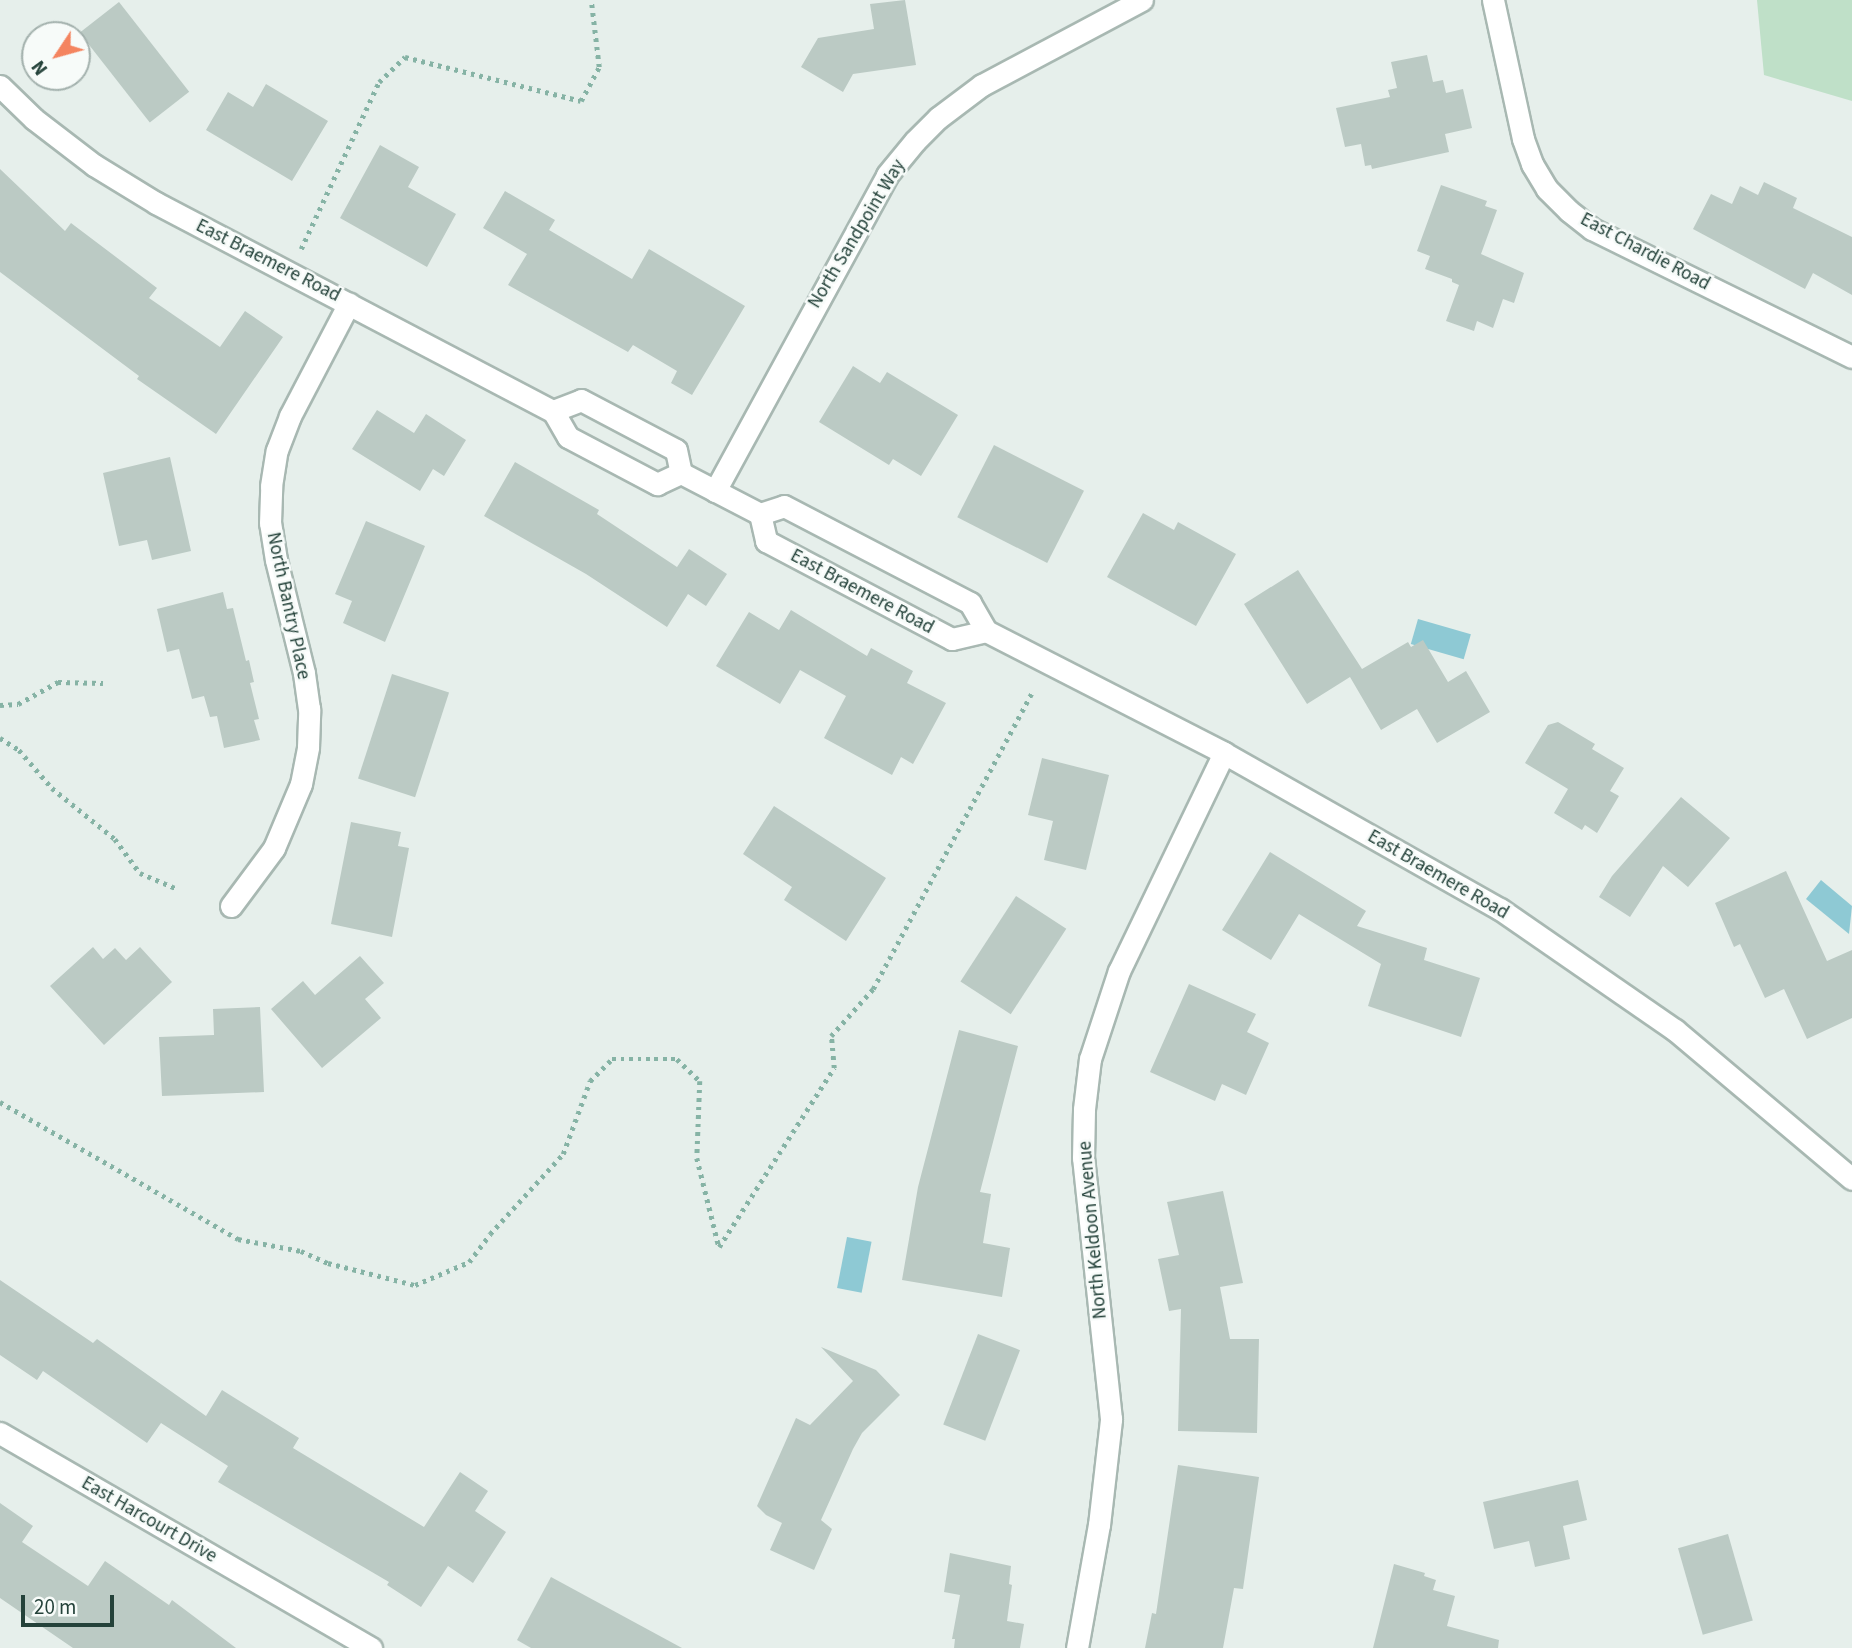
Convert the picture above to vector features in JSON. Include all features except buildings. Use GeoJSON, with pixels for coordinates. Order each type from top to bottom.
{"type":"FeatureCollection","features":[{"type":"Feature","properties":{"kind":"street","name":"North Sandpoint Way"},"geometry":{"type":"LineString","coordinates":[[715,491],[881,186],[915,141],[938,118],[982,85],[1142,0]]}},
{"type":"Feature","properties":{"kind":"street","name":"East Chardie Road"},"geometry":{"type":"LineString","coordinates":[[1493,0],[1523,139],[1532,164],[1547,189],[1569,211],[1592,229],[1852,357]]}},
{"type":"Feature","properties":{"kind":"street","name":"East Braemere Road"},"geometry":{"type":"LineString","coordinates":[[0,86],[34,119],[104,172],[156,203],[553,411],[568,437],[657,484],[681,473]]}},
{"type":"Feature","properties":{"kind":"street","name":"North Bantry Place"},"geometry":{"type":"LineString","coordinates":[[231,906],[274,848],[289,817],[303,771],[309,709],[304,673],[276,560],[270,523],[271,486],[277,450],[290,416],[349,303]]}},
{"type":"Feature","properties":{"kind":"street"},"geometry":{"type":"LineString","coordinates":[[553,411],[581,400],[676,450],[681,473],[760,514]]}},
{"type":"Feature","properties":{"kind":"street","name":"East Braemere Road"},"geometry":{"type":"LineString","coordinates":[[986,631],[952,639],[766,541],[760,514],[784,506],[970,603],[986,631],[1224,753],[1500,909],[1675,1030],[1852,1179]]}},
{"type":"Feature","properties":{"kind":"street","name":"North Keldoon Avenue"},"geometry":{"type":"LineString","coordinates":[[1077,1648],[1099,1525],[1111,1419],[1083,1158],[1084,1109],[1090,1059],[1119,971],[1224,753]]}},
{"type":"Feature","properties":{"kind":"street","name":"East Harcourt Drive"},"geometry":{"type":"LineString","coordinates":[[0,1433],[371,1648]]}},
{"type":"Feature","properties":{"kind":"path"},"geometry":{"type":"LineString","coordinates":[[301,249],[380,82],[405,57],[581,101],[600,67],[591,0]]}},
{"type":"Feature","properties":{"kind":"path"},"geometry":{"type":"LineString","coordinates":[[0,705],[18,704],[58,682],[103,683]]}},
{"type":"Feature","properties":{"kind":"path"},"geometry":{"type":"LineString","coordinates":[[0,1102],[238,1239],[301,1251],[328,1263],[415,1285],[469,1262],[490,1234],[562,1154],[590,1080],[612,1059],[677,1059],[700,1081],[697,1158],[719,1247],[834,1068],[831,1036],[873,989],[1031,694]]}},
{"type":"Feature","properties":{"kind":"path"},"geometry":{"type":"LineString","coordinates":[[0,738],[19,750],[52,788],[115,839],[140,873],[176,888]]}},
{"type":"Feature","properties":{"kind":"green space"},"geometry":{"type":"Polygon","coordinates":[[[1757,0],[1852,0],[1852,101],[1764,75],[1757,0]]]}},
{"type":"Feature","properties":{"kind":"water"},"geometry":{"type":"Polygon","coordinates":[[[1418,619],[1471,634],[1464,659],[1411,644],[1418,619]]]}},
{"type":"Feature","properties":{"kind":"water"},"geometry":{"type":"Polygon","coordinates":[[[1821,880],[1852,906],[1849,934],[1806,899],[1821,880]]]}},
{"type":"Feature","properties":{"kind":"water"},"geometry":{"type":"Polygon","coordinates":[[[847,1237],[872,1242],[862,1293],[837,1288],[847,1237]]]}}]}
